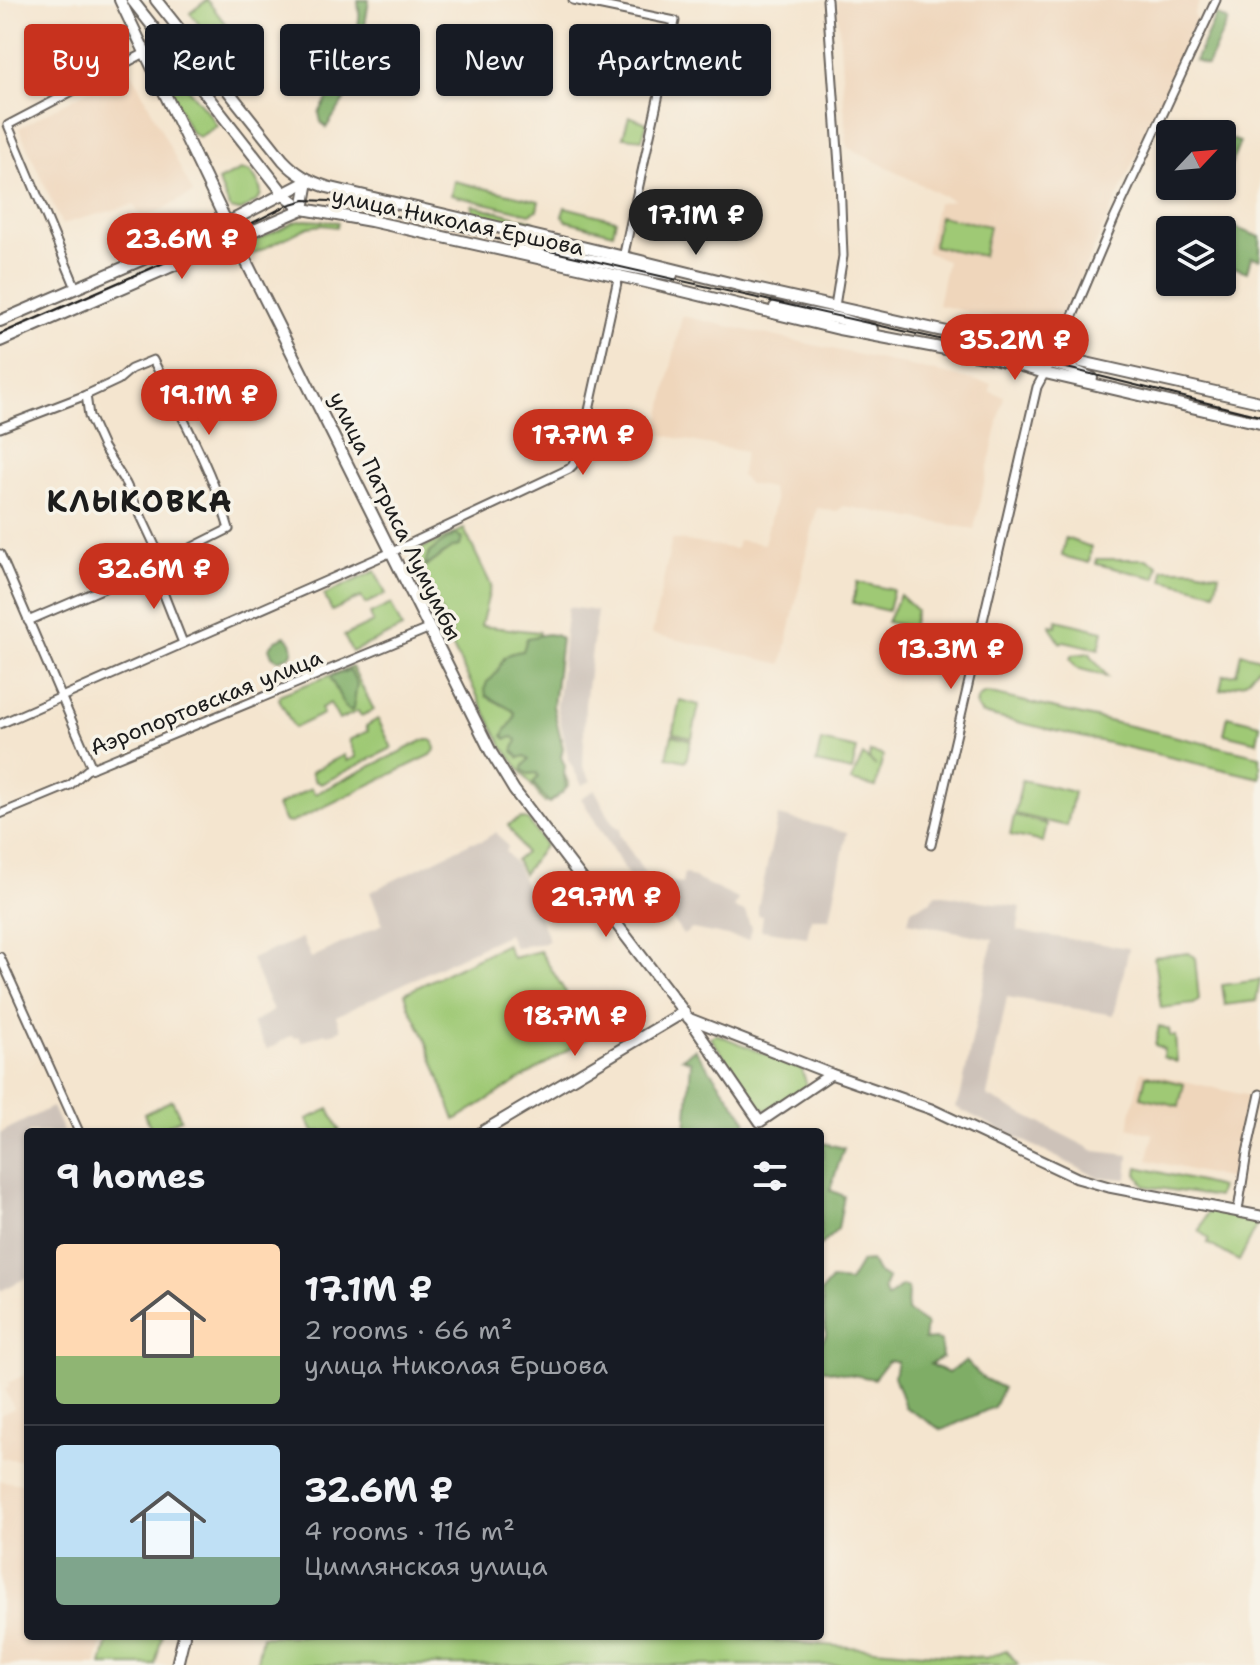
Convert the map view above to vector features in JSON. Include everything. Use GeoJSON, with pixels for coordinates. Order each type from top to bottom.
{"type":"FeatureCollection","features":[{"type":"Feature","properties":{"kind":"main road","name":"улица Патриса Лумумбы"},"geometry":{"type":"LineString","coordinates":[[120,0],[145,53]]}},
{"type":"Feature","properties":{"kind":"main road","name":"улица Николая Ершова"},"geometry":{"type":"LineString","coordinates":[[132,0],[284,194],[303,209],[469,243],[742,286],[948,331]]}},
{"type":"Feature","properties":{"kind":"main road","name":"улица Николая Ершова"},"geometry":{"type":"LineString","coordinates":[[156,0],[283,160],[308,181],[556,241],[707,295],[841,319],[907,341],[994,358],[1050,364]]}},
{"type":"Feature","properties":{"kind":"main road","name":"улица Патриса Лумумбы"},"geometry":{"type":"LineString","coordinates":[[166,96],[491,752],[514,790],[686,1015]]}},
{"type":"Feature","properties":{"kind":"main road","name":"улица Николая Ершова"},"geometry":{"type":"LineString","coordinates":[[303,209],[308,181]]}},
{"type":"Feature","properties":{"kind":"main road"},"geometry":{"type":"LineString","coordinates":[[0,321],[227,223],[308,181]]}},
{"type":"Feature","properties":{"kind":"main road"},"geometry":{"type":"LineString","coordinates":[[0,341],[303,209]]}},
{"type":"Feature","properties":{"kind":"main road"},"geometry":{"type":"LineString","coordinates":[[742,286],[842,315],[948,331],[1112,387],[1260,423]]}},
{"type":"Feature","properties":{"kind":"main road"},"geometry":{"type":"LineString","coordinates":[[1050,364],[1136,375],[1260,402]]}},
{"type":"Feature","properties":{"kind":"main road"},"geometry":{"type":"LineString","coordinates":[[489,1128],[686,1015]]}},
{"type":"Feature","properties":{"kind":"main road"},"geometry":{"type":"LineString","coordinates":[[177,1665],[183,1640]]}},
{"type":"Feature","properties":{"kind":"street"},"geometry":{"type":"LineString","coordinates":[[0,724],[392,551],[573,465],[583,438],[675,21],[573,0]]}},
{"type":"Feature","properties":{"kind":"street"},"geometry":{"type":"LineString","coordinates":[[827,0],[843,256],[835,306]]}},
{"type":"Feature","properties":{"kind":"street"},"geometry":{"type":"LineString","coordinates":[[931,845],[1037,387],[1216,0]]}},
{"type":"Feature","properties":{"kind":"street"},"geometry":{"type":"LineString","coordinates":[[76,288],[8,125],[145,53]]}},
{"type":"Feature","properties":{"kind":"street"},"geometry":{"type":"LineString","coordinates":[[0,428],[86,395],[153,360],[208,471],[229,529],[153,567],[28,621]]}},
{"type":"Feature","properties":{"kind":"street"},"geometry":{"type":"LineString","coordinates":[[86,395],[89,416],[103,447],[126,484],[156,548],[153,567],[183,643]]}},
{"type":"Feature","properties":{"kind":"street"},"geometry":{"type":"LineString","coordinates":[[0,554],[92,768]]}},
{"type":"Feature","properties":{"kind":"street","name":"Аэропортовская улица"},"geometry":{"type":"LineString","coordinates":[[0,814],[70,785],[92,768],[430,628]]}},
{"type":"Feature","properties":{"kind":"street"},"geometry":{"type":"LineString","coordinates":[[0,957],[77,1128]]}},
{"type":"Feature","properties":{"kind":"street"},"geometry":{"type":"LineString","coordinates":[[686,1015],[831,1074],[931,1109],[1077,1178],[1260,1216]]}},
{"type":"Feature","properties":{"kind":"street","name":"улица Патриса Лумумбы"},"geometry":{"type":"LineString","coordinates":[[686,1015],[760,1122],[831,1074]]}},
{"type":"Feature","properties":{"kind":"street"},"geometry":{"type":"LineString","coordinates":[[806,1064],[810,1079],[807,1090]]}},
{"type":"Feature","properties":{"kind":"street"},"geometry":{"type":"LineString","coordinates":[[1238,1210],[1260,1094]]}},
{"type":"Feature","properties":{"kind":"shaded area"},"geometry":{"type":"Polygon","coordinates":[[[837,0],[1201,0],[1194,14],[1197,22],[1056,332],[938,305],[947,261],[926,252],[937,203],[953,201],[847,147],[837,0]]]}},
{"type":"Feature","properties":{"kind":"shaded area"},"geometry":{"type":"Polygon","coordinates":[[[129,69],[193,193],[142,220],[134,205],[62,225],[19,128],[78,96],[129,96],[129,69]]]}},
{"type":"Feature","properties":{"kind":"shaded area"},"geometry":{"type":"Polygon","coordinates":[[[682,316],[991,384],[990,392],[1004,396],[974,529],[844,506],[837,511],[817,508],[782,664],[652,634],[672,539],[736,549],[738,540],[764,544],[775,500],[771,488],[749,484],[741,476],[745,452],[657,434],[682,316]]]}},
{"type":"Feature","properties":{"kind":"shaded area"},"geometry":{"type":"Polygon","coordinates":[[[568,607],[597,611],[585,704],[583,767],[591,781],[582,785],[569,761],[557,707],[568,607]]]}},
{"type":"Feature","properties":{"kind":"shaded area"},"geometry":{"type":"Polygon","coordinates":[[[595,790],[656,891],[660,889],[661,880],[682,884],[684,873],[738,899],[734,908],[745,912],[751,928],[749,940],[692,929],[683,935],[664,907],[634,885],[581,798],[595,790]]]}},
{"type":"Feature","properties":{"kind":"shaded area"},"geometry":{"type":"Polygon","coordinates":[[[778,816],[847,832],[830,918],[811,918],[807,937],[761,930],[763,916],[758,915],[758,907],[778,816]]]}},
{"type":"Feature","properties":{"kind":"shaded area"},"geometry":{"type":"Polygon","coordinates":[[[496,832],[508,847],[505,851],[516,864],[549,940],[514,947],[508,934],[336,1016],[341,1030],[302,1042],[299,1036],[295,1038],[293,1035],[267,1049],[252,1023],[273,1011],[251,959],[302,938],[311,958],[383,924],[370,892],[496,832]]]}},
{"type":"Feature","properties":{"kind":"shaded area"},"geometry":{"type":"Polygon","coordinates":[[[937,894],[1021,907],[1017,931],[1129,948],[1114,1015],[1007,997],[987,1096],[1095,1151],[1129,1155],[1127,1179],[1097,1177],[955,1107],[961,1094],[993,939],[908,922],[911,910],[931,901],[937,894]]]}},
{"type":"Feature","properties":{"kind":"shaded area"},"geometry":{"type":"Polygon","coordinates":[[[1141,1071],[1249,1096],[1230,1179],[1148,1160],[1153,1134],[1128,1128],[1141,1071]]]}},
{"type":"Feature","properties":{"kind":"shaded area"},"geometry":{"type":"Polygon","coordinates":[[[52,1107],[61,1128],[24,1128],[24,1279],[0,1291],[0,1133],[52,1107]]]}},
{"type":"Feature","properties":{"kind":"shaded area"},"geometry":{"type":"Polygon","coordinates":[[[24,1375],[24,1461],[0,1458],[0,1415],[14,1408],[5,1389],[10,1387],[8,1383],[24,1375]]]}},
{"type":"Feature","properties":{"kind":"shaded area"},"geometry":{"type":"Polygon","coordinates":[[[0,1481],[24,1484],[24,1640],[103,1640],[96,1665],[0,1665],[0,1481]]]}},
{"type":"Feature","properties":{"kind":"green space"},"geometry":{"type":"Polygon","coordinates":[[[207,0],[226,24],[199,24],[190,13],[207,0]]]}},
{"type":"Feature","properties":{"kind":"green space"},"geometry":{"type":"Polygon","coordinates":[[[358,0],[369,0],[365,24],[358,24],[358,0]]]}},
{"type":"Feature","properties":{"kind":"green space"},"geometry":{"type":"Polygon","coordinates":[[[1216,15],[1228,21],[1207,66],[1195,61],[1216,15]]]}},
{"type":"Feature","properties":{"kind":"green space"},"geometry":{"type":"Polygon","coordinates":[[[173,96],[194,96],[217,126],[199,137],[190,131],[173,96]]]}},
{"type":"Feature","properties":{"kind":"green space"},"geometry":{"type":"Polygon","coordinates":[[[328,96],[347,96],[326,128],[319,113],[328,96]]]}},
{"type":"Feature","properties":{"kind":"green space"},"geometry":{"type":"Polygon","coordinates":[[[629,116],[647,123],[642,139],[623,137],[629,116]]]}},
{"type":"Feature","properties":{"kind":"green space"},"geometry":{"type":"Polygon","coordinates":[[[241,170],[251,172],[261,191],[254,203],[239,211],[230,209],[218,181],[241,170]]]}},
{"type":"Feature","properties":{"kind":"green space"},"geometry":{"type":"Polygon","coordinates":[[[454,181],[539,201],[537,210],[530,214],[451,195],[454,181]]]}},
{"type":"Feature","properties":{"kind":"green space"},"geometry":{"type":"Polygon","coordinates":[[[472,205],[534,221],[534,224],[485,217],[474,212],[472,205]]]}},
{"type":"Feature","properties":{"kind":"green space"},"geometry":{"type":"Polygon","coordinates":[[[565,207],[616,220],[613,233],[567,221],[562,216],[565,207]]]}},
{"type":"Feature","properties":{"kind":"green space"},"geometry":{"type":"Polygon","coordinates":[[[939,216],[989,226],[983,256],[933,246],[939,216]]]}},
{"type":"Feature","properties":{"kind":"green space"},"geometry":{"type":"Polygon","coordinates":[[[305,220],[338,222],[337,227],[308,227],[251,255],[255,241],[305,220]]]}},
{"type":"Feature","properties":{"kind":"green space"},"geometry":{"type":"Polygon","coordinates":[[[1236,228],[1260,237],[1260,259],[1251,257],[1247,272],[1236,268],[1236,228]]]}},
{"type":"Feature","properties":{"kind":"green space"},"geometry":{"type":"Polygon","coordinates":[[[464,529],[491,585],[481,626],[539,632],[546,730],[569,785],[545,803],[503,747],[448,638],[452,633],[412,553],[464,529]]]}},
{"type":"Feature","properties":{"kind":"green space"},"geometry":{"type":"Polygon","coordinates":[[[456,534],[462,538],[460,546],[425,566],[428,555],[456,534]]]}},
{"type":"Feature","properties":{"kind":"green space"},"geometry":{"type":"Polygon","coordinates":[[[1065,538],[1091,547],[1089,563],[1062,556],[1065,538]]]}},
{"type":"Feature","properties":{"kind":"green space"},"geometry":{"type":"Polygon","coordinates":[[[1096,559],[1146,559],[1158,565],[1156,578],[1096,564],[1096,559]]]}},
{"type":"Feature","properties":{"kind":"green space"},"geometry":{"type":"Polygon","coordinates":[[[1163,569],[1195,569],[1219,574],[1215,592],[1163,580],[1163,569]]]}},
{"type":"Feature","properties":{"kind":"green space"},"geometry":{"type":"Polygon","coordinates":[[[375,571],[386,594],[365,604],[361,597],[332,611],[324,595],[375,571]]]}},
{"type":"Feature","properties":{"kind":"green space"},"geometry":{"type":"Polygon","coordinates":[[[857,582],[893,590],[888,611],[853,603],[857,582]]]}},
{"type":"Feature","properties":{"kind":"green space"},"geometry":{"type":"Polygon","coordinates":[[[900,595],[916,610],[912,627],[887,622],[900,595]]]}},
{"type":"Feature","properties":{"kind":"green space"},"geometry":{"type":"Polygon","coordinates":[[[391,604],[402,628],[352,652],[344,636],[373,622],[370,614],[391,604]]]}},
{"type":"Feature","properties":{"kind":"green space"},"geometry":{"type":"Polygon","coordinates":[[[1057,620],[1103,631],[1099,649],[1064,641],[1060,643],[1050,626],[1056,626],[1057,620]]]}},
{"type":"Feature","properties":{"kind":"green space"},"geometry":{"type":"Polygon","coordinates":[[[547,634],[561,639],[553,706],[563,748],[561,757],[565,766],[566,788],[549,803],[533,783],[538,777],[537,773],[528,774],[523,770],[529,759],[525,756],[519,758],[513,751],[517,740],[503,736],[515,714],[486,696],[485,688],[508,655],[523,651],[527,638],[547,634]]]}},
{"type":"Feature","properties":{"kind":"green space"},"geometry":{"type":"Polygon","coordinates":[[[285,636],[292,645],[292,653],[278,660],[269,648],[285,636]]]}},
{"type":"Feature","properties":{"kind":"green space"},"geometry":{"type":"Polygon","coordinates":[[[1090,653],[1107,676],[1076,668],[1070,659],[1072,655],[1090,653]]]}},
{"type":"Feature","properties":{"kind":"green space"},"geometry":{"type":"Polygon","coordinates":[[[1241,653],[1260,658],[1260,665],[1245,682],[1220,690],[1223,675],[1236,674],[1241,653]]]}},
{"type":"Feature","properties":{"kind":"green space"},"geometry":{"type":"Polygon","coordinates":[[[352,667],[374,710],[361,716],[358,711],[339,720],[330,703],[321,708],[323,714],[294,728],[279,699],[281,694],[352,667]]]}},
{"type":"Feature","properties":{"kind":"green space"},"geometry":{"type":"Polygon","coordinates":[[[350,670],[357,684],[351,711],[345,707],[331,679],[331,676],[350,670]]]}},
{"type":"Feature","properties":{"kind":"green space"},"geometry":{"type":"Polygon","coordinates":[[[987,693],[1260,756],[1260,778],[982,714],[977,703],[987,693]]]}},
{"type":"Feature","properties":{"kind":"green space"},"geometry":{"type":"Polygon","coordinates":[[[680,700],[699,705],[692,738],[673,733],[680,700]]]}},
{"type":"Feature","properties":{"kind":"green space"},"geometry":{"type":"Polygon","coordinates":[[[1228,716],[1260,724],[1257,742],[1224,734],[1228,716]]]}},
{"type":"Feature","properties":{"kind":"green space"},"geometry":{"type":"Polygon","coordinates":[[[378,719],[392,748],[321,784],[315,781],[311,772],[344,755],[347,761],[356,757],[349,740],[368,731],[366,726],[378,719]]]}},
{"type":"Feature","properties":{"kind":"green space"},"geometry":{"type":"Polygon","coordinates":[[[672,735],[691,740],[686,761],[667,757],[672,735]]]}},
{"type":"Feature","properties":{"kind":"green space"},"geometry":{"type":"Polygon","coordinates":[[[424,740],[434,742],[435,750],[431,755],[291,823],[285,822],[277,806],[311,788],[315,794],[424,740]]]}},
{"type":"Feature","properties":{"kind":"green space"},"geometry":{"type":"Polygon","coordinates":[[[821,741],[857,749],[852,771],[816,763],[821,741]]]}},
{"type":"Feature","properties":{"kind":"green space"},"geometry":{"type":"Polygon","coordinates":[[[870,752],[883,755],[876,787],[851,781],[863,755],[876,766],[869,759],[870,752]]]}},
{"type":"Feature","properties":{"kind":"green space"},"geometry":{"type":"Polygon","coordinates":[[[1022,780],[1074,792],[1067,826],[1015,814],[1022,780]]]}},
{"type":"Feature","properties":{"kind":"green space"},"geometry":{"type":"Polygon","coordinates":[[[1014,816],[1047,824],[1043,842],[1010,835],[1014,816]]]}},
{"type":"Feature","properties":{"kind":"green space"},"geometry":{"type":"Polygon","coordinates":[[[521,818],[528,820],[545,845],[523,874],[516,860],[525,853],[508,825],[521,818]]]}},
{"type":"Feature","properties":{"kind":"green space"},"geometry":{"type":"Polygon","coordinates":[[[506,944],[512,958],[540,951],[592,1035],[455,1120],[405,993],[506,944]]]}},
{"type":"Feature","properties":{"kind":"green space"},"geometry":{"type":"Polygon","coordinates":[[[1189,953],[1195,958],[1199,1000],[1194,1004],[1161,1008],[1154,957],[1189,953]]]}},
{"type":"Feature","properties":{"kind":"green space"},"geometry":{"type":"Polygon","coordinates":[[[1260,980],[1256,1001],[1225,1005],[1222,985],[1260,980]]]}},
{"type":"Feature","properties":{"kind":"green space"},"geometry":{"type":"Polygon","coordinates":[[[1159,1026],[1169,1029],[1170,1036],[1175,1036],[1177,1062],[1163,1057],[1164,1049],[1155,1045],[1159,1026]]]}},
{"type":"Feature","properties":{"kind":"green space"},"geometry":{"type":"Polygon","coordinates":[[[716,1034],[802,1069],[807,1086],[767,1110],[761,1107],[710,1037],[716,1034]]]}},
{"type":"Feature","properties":{"kind":"green space"},"geometry":{"type":"Polygon","coordinates":[[[695,1049],[746,1120],[746,1128],[686,1128],[691,1062],[682,1058],[695,1049]]]}},
{"type":"Feature","properties":{"kind":"green space"},"geometry":{"type":"Polygon","coordinates":[[[1146,1075],[1184,1084],[1179,1106],[1141,1097],[1146,1075]]]}},
{"type":"Feature","properties":{"kind":"green space"},"geometry":{"type":"Polygon","coordinates":[[[172,1100],[181,1119],[162,1128],[151,1128],[144,1114],[172,1100]]]}},
{"type":"Feature","properties":{"kind":"green space"},"geometry":{"type":"Polygon","coordinates":[[[329,1109],[338,1128],[311,1128],[307,1119],[329,1109]]]}},
{"type":"Feature","properties":{"kind":"green space"},"geometry":{"type":"Polygon","coordinates":[[[824,1143],[844,1148],[830,1190],[844,1196],[838,1229],[824,1242],[824,1143]]]}},
{"type":"Feature","properties":{"kind":"green space"},"geometry":{"type":"Polygon","coordinates":[[[1138,1167],[1220,1187],[1217,1197],[1145,1186],[1137,1174],[1138,1167]]]}},
{"type":"Feature","properties":{"kind":"green space"},"geometry":{"type":"Polygon","coordinates":[[[1209,1209],[1260,1220],[1239,1261],[1207,1243],[1209,1239],[1199,1231],[1209,1209]]]}},
{"type":"Feature","properties":{"kind":"green space"},"geometry":{"type":"Polygon","coordinates":[[[871,1261],[877,1272],[888,1279],[884,1288],[887,1298],[902,1286],[908,1289],[907,1311],[926,1324],[924,1340],[941,1342],[942,1358],[930,1364],[948,1373],[966,1361],[981,1377],[1003,1388],[994,1407],[942,1430],[905,1407],[894,1376],[897,1361],[888,1361],[874,1379],[824,1370],[824,1288],[831,1280],[849,1282],[861,1262],[871,1261]]]}},
{"type":"Feature","properties":{"kind":"green space"},"geometry":{"type":"Polygon","coordinates":[[[108,1640],[161,1640],[155,1665],[102,1665],[108,1640]]]}},
{"type":"Feature","properties":{"kind":"green space"},"geometry":{"type":"Polygon","coordinates":[[[261,1640],[761,1640],[986,1658],[1006,1650],[1019,1665],[256,1665],[261,1640]]]}},
{"type":"Feature","properties":{"kind":"tram line"},"geometry":{"type":"LineString","coordinates":[[0,334],[232,233],[288,205],[305,200],[329,201],[1071,369],[1260,416]]}},
{"type":"Feature","properties":{"kind":"district","name":"КЛЫКОВКА"},"geometry":{"type":"Point","coordinates":[140,502]}}]}
